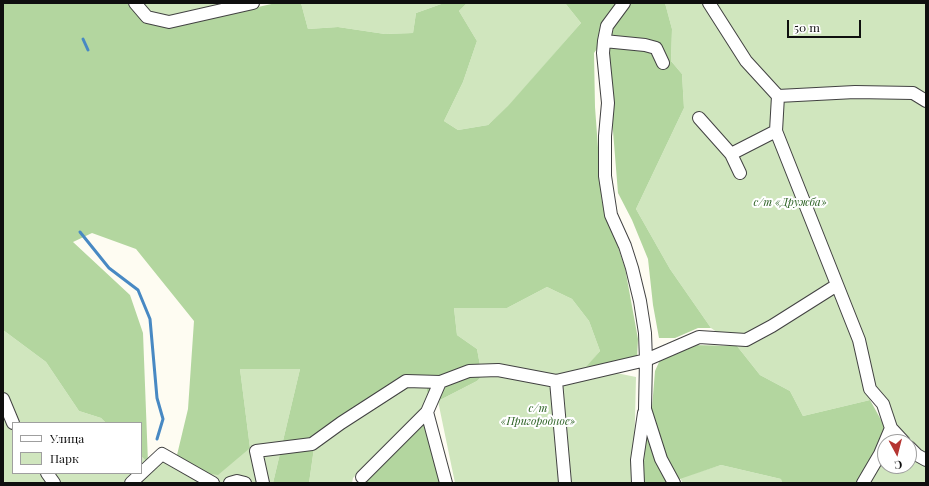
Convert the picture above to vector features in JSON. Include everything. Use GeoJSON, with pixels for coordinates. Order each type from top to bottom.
{"type":"FeatureCollection","features":[{"type":"Feature","properties":{"kind":"street"},"geometry":{"type":"LineString","coordinates":[[135,3],[147,17],[169,22],[253,3]]}},
{"type":"Feature","properties":{"kind":"street"},"geometry":{"type":"LineString","coordinates":[[624,3],[607,26],[604,41],[603,53],[608,103],[605,136],[605,176],[611,215],[625,246],[632,268],[645,333],[645,410],[637,460],[638,483]]}},
{"type":"Feature","properties":{"kind":"street"},"geometry":{"type":"LineString","coordinates":[[711,4],[746,61],[778,96],[776,131],[858,340],[870,388],[883,404],[891,428],[897,434]]}},
{"type":"Feature","properties":{"kind":"street"},"geometry":{"type":"LineString","coordinates":[[604,41],[645,45],[656,48],[663,63]]}},
{"type":"Feature","properties":{"kind":"street"},"geometry":{"type":"LineString","coordinates":[[778,96],[855,92],[913,93],[926,101]]}},
{"type":"Feature","properties":{"kind":"street"},"geometry":{"type":"LineString","coordinates":[[700,118],[731,154],[740,173]]}},
{"type":"Feature","properties":{"kind":"street"},"geometry":{"type":"LineString","coordinates":[[731,154],[776,131]]}},
{"type":"Feature","properties":{"kind":"street"},"geometry":{"type":"LineString","coordinates":[[262,483],[256,451],[312,444],[341,423],[406,381],[440,382],[469,371],[498,370],[556,381],[646,360],[699,337],[746,340],[772,326],[837,286]]}},
{"type":"Feature","properties":{"kind":"street"},"geometry":{"type":"LineString","coordinates":[[556,381],[565,483]]}},
{"type":"Feature","properties":{"kind":"street"},"geometry":{"type":"LineString","coordinates":[[362,477],[427,412],[440,382]]}},
{"type":"Feature","properties":{"kind":"street"},"geometry":{"type":"LineString","coordinates":[[3,399],[13,422]]}},
{"type":"Feature","properties":{"kind":"street"},"geometry":{"type":"LineString","coordinates":[[645,410],[661,459],[674,483]]}},
{"type":"Feature","properties":{"kind":"street"},"geometry":{"type":"LineString","coordinates":[[427,412],[446,483]]}},
{"type":"Feature","properties":{"kind":"street"},"geometry":{"type":"LineString","coordinates":[[863,483],[880,454],[891,428]]}},
{"type":"Feature","properties":{"kind":"street"},"geometry":{"type":"LineString","coordinates":[[142,473],[162,454],[213,483]]}},
{"type":"Feature","properties":{"kind":"street"},"geometry":{"type":"LineString","coordinates":[[917,455],[926,460]]}},
{"type":"Feature","properties":{"kind":"street"},"geometry":{"type":"LineString","coordinates":[[48,474],[54,483]]}},
{"type":"Feature","properties":{"kind":"street"},"geometry":{"type":"LineString","coordinates":[[131,483],[141,474]]}},
{"type":"Feature","properties":{"kind":"street"},"geometry":{"type":"LineString","coordinates":[[230,483],[237,481],[245,483]]}},
{"type":"Feature","properties":{"kind":"green space"},"geometry":{"type":"Polygon","coordinates":[[[3,3],[127,3],[144,23],[168,27],[276,3],[301,3],[308,29],[338,27],[385,34],[413,33],[416,13],[444,3],[467,3],[459,11],[477,41],[463,82],[444,121],[458,130],[488,125],[508,106],[581,23],[565,3],[665,3],[672,29],[671,61],[682,74],[684,108],[636,209],[670,269],[711,328],[698,328],[675,338],[659,338],[653,305],[648,259],[632,220],[618,193],[613,131],[599,46],[594,53],[595,107],[602,202],[625,268],[638,339],[637,358],[586,367],[600,351],[589,321],[572,299],[547,287],[507,308],[454,308],[457,335],[477,349],[482,376],[477,381],[438,401],[431,413],[443,483],[362,483],[425,419],[429,400],[426,386],[407,389],[314,448],[309,483],[273,483],[300,369],[240,369],[250,448],[218,475],[197,472],[177,455],[188,409],[194,321],[136,249],[92,233],[73,242],[130,295],[143,333],[148,463],[142,457],[142,422],[105,422],[101,418],[79,411],[46,362],[3,330],[3,3]]]}},
{"type":"Feature","properties":{"kind":"green space"},"geometry":{"type":"Polygon","coordinates":[[[140,3],[239,3],[170,19],[148,13],[140,3]]]}},
{"type":"Feature","properties":{"kind":"green space"},"geometry":{"type":"Polygon","coordinates":[[[301,3],[444,3],[416,13],[413,33],[385,34],[338,27],[308,29],[301,3]]]}},
{"type":"Feature","properties":{"kind":"green space"},"geometry":{"type":"Polygon","coordinates":[[[467,3],[565,3],[581,23],[508,107],[488,125],[458,130],[444,121],[463,82],[477,41],[459,11],[467,3]]]}},
{"type":"Feature","properties":{"kind":"green space","name":"с/т «Дружба»"},"geometry":{"type":"Polygon","coordinates":[[[665,3],[926,3],[926,455],[917,450],[917,434],[902,434],[896,427],[878,394],[870,400],[803,416],[790,391],[760,375],[737,346],[711,328],[670,269],[636,209],[684,108],[682,74],[671,61],[672,29],[665,3]]]}},
{"type":"Feature","properties":{"kind":"green space","name":"с/т «Пригородное»"},"geometry":{"type":"Polygon","coordinates":[[[547,287],[572,299],[589,321],[600,351],[587,367],[636,377],[634,460],[635,483],[455,483],[438,401],[477,381],[482,376],[477,349],[457,335],[454,308],[507,308],[547,287]]]}},
{"type":"Feature","properties":{"kind":"green space"},"geometry":{"type":"Polygon","coordinates":[[[3,330],[46,362],[79,411],[101,418],[105,422],[12,422],[12,474],[142,474],[142,457],[148,463],[177,455],[197,472],[250,448],[240,369],[300,369],[273,483],[3,483],[3,330]]]}},
{"type":"Feature","properties":{"kind":"green space"},"geometry":{"type":"Polygon","coordinates":[[[693,345],[737,346],[760,375],[790,391],[803,416],[870,400],[885,427],[882,434],[877,434],[877,446],[857,483],[782,483],[781,479],[721,465],[668,483],[643,483],[645,440],[651,420],[655,371],[660,360],[693,345]]]}},
{"type":"Feature","properties":{"kind":"green space"},"geometry":{"type":"Polygon","coordinates":[[[426,386],[429,400],[418,414],[353,478],[352,483],[309,483],[314,448],[407,389],[426,386]]]}},
{"type":"Feature","properties":{"kind":"green space"},"geometry":{"type":"Polygon","coordinates":[[[917,457],[926,463],[926,483],[865,483],[877,463],[877,474],[917,474],[917,457]]]}},
{"type":"Feature","properties":{"kind":"green space"},"geometry":{"type":"Polygon","coordinates":[[[721,465],[781,479],[782,483],[683,483],[680,478],[721,465]]]}},
{"type":"Feature","properties":{"kind":"waterway"},"geometry":{"type":"LineString","coordinates":[[83,39],[88,50]]}},
{"type":"Feature","properties":{"kind":"waterway"},"geometry":{"type":"LineString","coordinates":[[80,232],[109,268],[138,290],[150,319],[157,398],[163,419],[157,439]]}}]}
